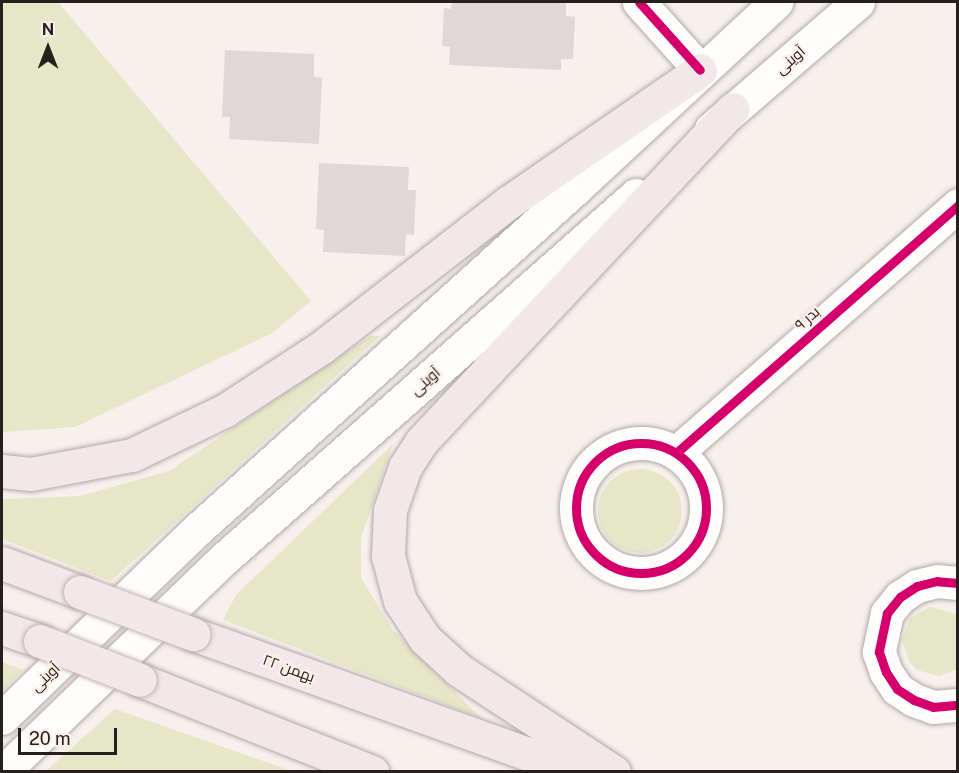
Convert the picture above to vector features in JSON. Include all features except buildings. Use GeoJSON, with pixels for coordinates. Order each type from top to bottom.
{"type":"FeatureCollection","features":[{"type":"Feature","properties":{"kind":"highway"},"geometry":{"type":"LineString","coordinates":[[2,471],[31,474],[132,455],[224,411],[322,347],[509,202],[700,70]]}},
{"type":"Feature","properties":{"kind":"highway"},"geometry":{"type":"LineString","coordinates":[[614,771],[459,670],[425,639],[397,590],[388,556],[390,510],[405,467],[421,442],[733,108]]}},
{"type":"Feature","properties":{"kind":"highway","name":"۲۲ بهمن"},"geometry":{"type":"LineString","coordinates":[[2,563],[578,771]]}},
{"type":"Feature","properties":{"kind":"highway"},"geometry":{"type":"LineString","coordinates":[[2,628],[372,771]]}},
{"type":"Feature","properties":{"kind":"main road"},"geometry":{"type":"LineString","coordinates":[[639,2],[700,70]]}},
{"type":"Feature","properties":{"kind":"main road","name":"آوینی"},"geometry":{"type":"LineString","coordinates":[[2,718],[199,528],[575,189],[700,70],[776,2]]}},
{"type":"Feature","properties":{"kind":"main road","name":"آوینی"},"geometry":{"type":"LineString","coordinates":[[3,771],[226,557],[733,108],[858,2]]}},
{"type":"Feature","properties":{"kind":"main road","name":"بدر ۹"},"geometry":{"type":"LineString","coordinates":[[676,453],[957,205]]}},
{"type":"Feature","properties":{"kind":"main road"},"geometry":{"type":"LineString","coordinates":[[957,583],[927,584],[900,597],[887,613],[879,652],[885,672],[897,689],[914,700],[933,706],[957,705]]}},
{"type":"Feature","properties":{"kind":"green space"},"geometry":{"type":"Polygon","coordinates":[[[2,2],[58,2],[311,301],[272,333],[75,427],[2,432],[2,2]]]}},
{"type":"Feature","properties":{"kind":"green space"},"geometry":{"type":"Polygon","coordinates":[[[370,336],[380,336],[111,581],[2,539],[2,499],[80,496],[169,471],[370,336]]]}},
{"type":"Feature","properties":{"kind":"green space"},"geometry":{"type":"Polygon","coordinates":[[[393,444],[361,538],[361,578],[393,630],[481,718],[223,620],[236,595],[393,444]]]}},
{"type":"Feature","properties":{"kind":"green space"},"geometry":{"type":"Polygon","coordinates":[[[640,469],[656,472],[670,481],[679,495],[682,511],[679,527],[670,541],[656,550],[640,553],[624,550],[610,541],[601,527],[598,511],[601,495],[610,481],[624,472],[640,469]]]}},
{"type":"Feature","properties":{"kind":"green space"},"geometry":{"type":"Polygon","coordinates":[[[930,607],[957,614],[957,669],[939,676],[917,670],[909,662],[902,640],[910,618],[930,607]]]}},
{"type":"Feature","properties":{"kind":"green space"},"geometry":{"type":"Polygon","coordinates":[[[2,662],[23,670],[2,691],[2,662]]]}},
{"type":"Feature","properties":{"kind":"green space"},"geometry":{"type":"Polygon","coordinates":[[[115,709],[292,771],[46,771],[115,709]]]}},
{"type":"Feature","properties":{"kind":"cycle path"},"geometry":{"type":"LineString","coordinates":[[639,2],[700,70]]}},
{"type":"Feature","properties":{"kind":"cycle path"},"geometry":{"type":"LineString","coordinates":[[676,453],[958,205]]}},
{"type":"Feature","properties":{"kind":"cycle path"},"geometry":{"type":"LineString","coordinates":[[641,443],[666,448],[687,462],[701,483],[706,508],[701,533],[687,554],[666,568],[641,573],[616,568],[595,554],[581,533],[576,508],[581,483],[595,462],[616,448],[641,443]]}},
{"type":"Feature","properties":{"kind":"cycle path"},"geometry":{"type":"LineString","coordinates":[[958,583],[937,581],[917,586],[900,597],[887,613],[879,652],[886,672],[897,689],[914,700],[933,707],[958,705]]}}]}
